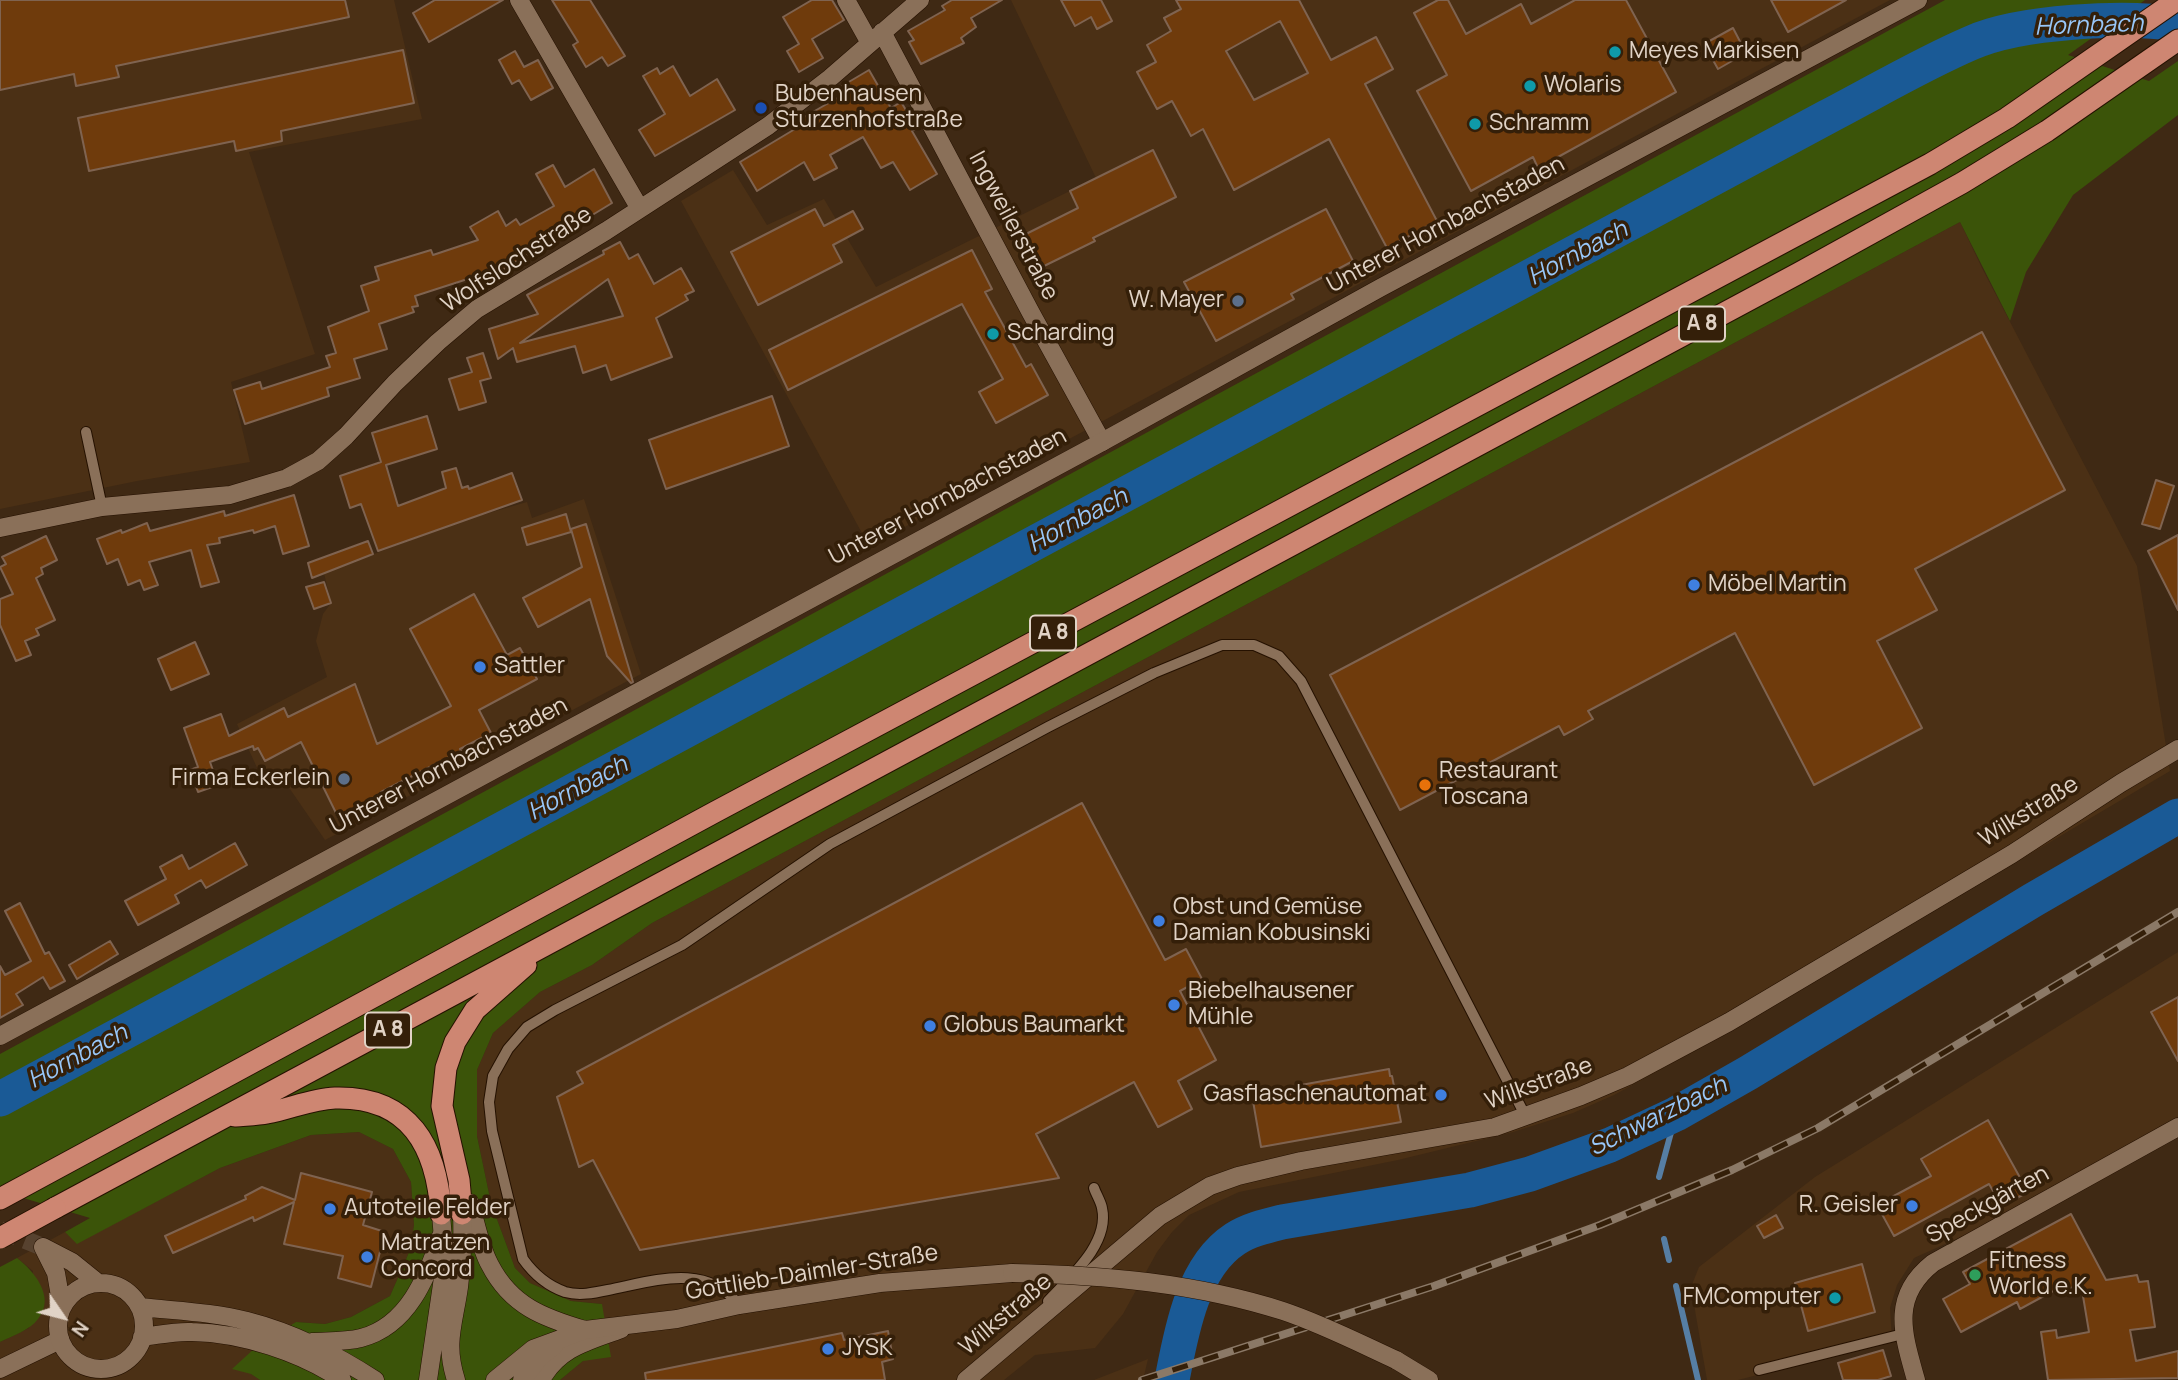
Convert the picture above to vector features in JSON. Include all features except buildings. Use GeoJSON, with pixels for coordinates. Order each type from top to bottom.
{"type":"FeatureCollection","features":[{"type":"Feature","properties":{"kind":"highway","name":"A 8"},"geometry":{"type":"LineString","coordinates":[[5,1196],[740,799],[1907,177],[2007,118],[2177,0]]}},
{"type":"Feature","properties":{"kind":"highway","name":"A 8"},"geometry":{"type":"LineString","coordinates":[[0,1238],[1869,234],[2047,131],[2178,40]]}},
{"type":"Feature","properties":{"kind":"highway"},"geometry":{"type":"LineString","coordinates":[[458,1210],[459,1180],[442,1106],[446,1068],[455,1042],[475,1010],[551,943]]}},
{"type":"Feature","properties":{"kind":"highway"},"geometry":{"type":"LineString","coordinates":[[226,1116],[267,1113],[303,1103],[336,1098],[390,1109],[407,1121],[427,1148],[436,1172],[458,1210]]}},
{"type":"Feature","properties":{"kind":"street"},"geometry":{"type":"LineString","coordinates":[[519,0],[640,209]]}},
{"type":"Feature","properties":{"kind":"street","name":"Ingweilerstraße"},"geometry":{"type":"LineString","coordinates":[[846,0],[876,38],[1102,442]]}},
{"type":"Feature","properties":{"kind":"street","name":"Wolfslochstraße"},"geometry":{"type":"LineString","coordinates":[[0,528],[102,507],[230,495],[288,478],[318,461],[395,383],[477,309],[640,209],[768,126],[830,78],[920,0]]}},
{"type":"Feature","properties":{"kind":"street","name":"Unterer Hornbachstaden"},"geometry":{"type":"LineString","coordinates":[[0,1036],[1102,442],[1380,288],[1919,0]]}},
{"type":"Feature","properties":{"kind":"street","name":"Wilkstraße"},"geometry":{"type":"LineString","coordinates":[[966,1380],[1160,1216],[1210,1185],[1301,1161],[1464,1135],[1526,1117],[1628,1076],[1729,1022],[2012,853],[2178,749]]}},
{"type":"Feature","properties":{"kind":"street","name":"Speckgärten"},"geometry":{"type":"LineString","coordinates":[[1916,1380],[1903,1334],[1905,1303],[1921,1272],[2178,1127]]}},
{"type":"Feature","properties":{"kind":"street"},"geometry":{"type":"LineString","coordinates":[[311,1342],[362,1338],[396,1319],[421,1290],[441,1236],[458,1210]]}},
{"type":"Feature","properties":{"kind":"street"},"geometry":{"type":"LineString","coordinates":[[458,1210],[501,1284],[525,1307],[546,1318],[594,1329]]}},
{"type":"Feature","properties":{"kind":"street"},"geometry":{"type":"LineString","coordinates":[[456,1380],[448,1351],[462,1253],[458,1210]]}},
{"type":"Feature","properties":{"kind":"street"},"geometry":{"type":"LineString","coordinates":[[428,1380],[445,1264],[441,1236]]}},
{"type":"Feature","properties":{"kind":"street"},"geometry":{"type":"LineString","coordinates":[[62,1308],[56,1273],[43,1247],[72,1262],[97,1283]]}},
{"type":"Feature","properties":{"kind":"street","name":"Gottlieb-Daimler-Straße"},"geometry":{"type":"LineString","coordinates":[[495,1380],[533,1349],[594,1329],[631,1326],[880,1283],[1013,1273],[1089,1275],[1139,1280],[1235,1298],[1335,1331],[1396,1360],[1429,1380]]}},
{"type":"Feature","properties":{"kind":"street"},"geometry":{"type":"LineString","coordinates":[[97,1283],[110,1284],[122,1288],[132,1296],[139,1307],[143,1317],[142,1337],[136,1351],[125,1362],[103,1370],[79,1363],[71,1357],[60,1340],[58,1319],[62,1308],[76,1291],[97,1283]]}},
{"type":"Feature","properties":{"kind":"street"},"geometry":{"type":"LineString","coordinates":[[139,1307],[245,1320],[311,1342],[375,1380]]}},
{"type":"Feature","properties":{"kind":"street"},"geometry":{"type":"LineString","coordinates":[[541,1380],[553,1363],[569,1349],[631,1326]]}},
{"type":"Feature","properties":{"kind":"street","name":"Gottlieb-Daimler-Straße"},"geometry":{"type":"LineString","coordinates":[[522,1380],[540,1357],[556,1344],[594,1329]]}},
{"type":"Feature","properties":{"kind":"street"},"geometry":{"type":"LineString","coordinates":[[142,1337],[192,1332],[241,1339],[273,1346],[330,1371],[342,1380]]}},
{"type":"Feature","properties":{"kind":"street"},"geometry":{"type":"LineString","coordinates":[[0,1369],[60,1340]]}},
{"type":"Feature","properties":{"kind":"lane"},"geometry":{"type":"LineString","coordinates":[[86,432],[102,507]]}},
{"type":"Feature","properties":{"kind":"lane"},"geometry":{"type":"LineString","coordinates":[[739,1306],[730,1293],[717,1285],[688,1277],[587,1294],[565,1292],[533,1273],[523,1259],[492,1131],[489,1102],[493,1076],[508,1049],[527,1027],[682,945],[830,844],[1011,746],[1154,673],[1222,645],[1254,645],[1279,656],[1301,681],[1526,1117]]}},
{"type":"Feature","properties":{"kind":"lane"},"geometry":{"type":"LineString","coordinates":[[1017,1336],[1079,1266],[1101,1233],[1103,1209],[1094,1188]]}},
{"type":"Feature","properties":{"kind":"lane"},"geometry":{"type":"LineString","coordinates":[[1759,1370],[1903,1334]]}},
{"type":"Feature","properties":{"kind":"shaded area"},"geometry":{"type":"Polygon","coordinates":[[[0,0],[394,0],[422,119],[249,152],[315,354],[231,382],[250,462],[137,481],[0,509],[0,0]]]}},
{"type":"Feature","properties":{"kind":"shaded area"},"geometry":{"type":"Polygon","coordinates":[[[1011,0],[1890,0],[869,546],[681,201],[733,170],[767,225],[824,199],[876,287],[1096,178],[1011,0]]]}},
{"type":"Feature","properties":{"kind":"shaded area"},"geometry":{"type":"Polygon","coordinates":[[[1960,222],[2137,566],[2170,771],[1731,1031],[1614,1095],[1573,1113],[1513,1132],[1398,1160],[1239,1192],[1189,1215],[1157,1252],[1123,1314],[1095,1348],[1035,1355],[1004,1380],[560,1380],[583,1361],[602,1304],[571,1301],[530,1283],[515,1268],[491,1203],[477,1136],[477,1070],[493,1033],[540,992],[592,965],[652,923],[1960,222]]]}},
{"type":"Feature","properties":{"kind":"shaded area"},"geometry":{"type":"Polygon","coordinates":[[[584,499],[641,674],[325,840],[281,776],[259,772],[237,724],[327,677],[316,641],[323,614],[331,603],[324,573],[461,521],[527,502],[532,518],[584,499]]]}},
{"type":"Feature","properties":{"kind":"shaded area"},"geometry":{"type":"Polygon","coordinates":[[[2178,952],[2178,1117],[1996,1221],[1914,1258],[1897,1285],[1890,1308],[1892,1340],[1738,1380],[1707,1380],[1691,1287],[1699,1267],[1815,1177],[2178,952]]]}},
{"type":"Feature","properties":{"kind":"shaded area"},"geometry":{"type":"Polygon","coordinates":[[[359,1132],[393,1149],[411,1182],[414,1225],[410,1250],[390,1296],[351,1317],[325,1324],[296,1322],[251,1374],[260,1380],[0,1380],[0,1342],[29,1328],[33,1271],[17,1258],[65,1232],[77,1243],[220,1168],[311,1135],[359,1132]]]}},
{"type":"Feature","properties":{"kind":"shaded area"},"geometry":{"type":"Polygon","coordinates":[[[1148,1359],[1143,1380],[1094,1380],[1148,1359]]]}},
{"type":"Feature","properties":{"kind":"green space"},"geometry":{"type":"Polygon","coordinates":[[[1945,0],[2145,0],[2068,55],[2149,81],[2178,61],[2178,115],[2073,195],[2026,272],[2010,321],[1960,222],[652,923],[592,965],[540,992],[493,1033],[477,1070],[477,1136],[491,1203],[515,1268],[530,1283],[571,1301],[602,1304],[611,1357],[583,1361],[560,1380],[260,1380],[251,1374],[232,1369],[255,1348],[296,1322],[325,1324],[351,1317],[390,1296],[410,1250],[414,1225],[411,1182],[393,1149],[359,1132],[311,1135],[220,1168],[77,1244],[65,1232],[90,1218],[0,1191],[0,1054],[1945,0]]]}},
{"type":"Feature","properties":{"kind":"green space"},"geometry":{"type":"Polygon","coordinates":[[[17,1258],[36,1277],[44,1293],[45,1302],[35,1323],[0,1342],[0,1267],[17,1258]]]}},
{"type":"Feature","properties":{"kind":"waterway","name":"Hornbach"},"geometry":{"type":"LineString","coordinates":[[0,1099],[1935,60],[1992,36],[2044,25],[2130,20],[2178,24]]}},
{"type":"Feature","properties":{"kind":"waterway","name":"Schwarzbach"},"geometry":{"type":"LineString","coordinates":[[1172,1380],[1185,1322],[1199,1284],[1220,1251],[1240,1236],[1282,1222],[1470,1190],[1530,1174],[1610,1145],[1676,1114],[1748,1073],[2033,900],[2178,816]]}},
{"type":"Feature","properties":{"kind":"waterway"},"geometry":{"type":"LineString","coordinates":[[1659,1177],[1676,1114]]}},
{"type":"Feature","properties":{"kind":"waterway"},"geometry":{"type":"LineString","coordinates":[[1664,1239],[1669,1260]]}},
{"type":"Feature","properties":{"kind":"waterway"},"geometry":{"type":"LineString","coordinates":[[1676,1286],[1698,1380]]}},
{"type":"Feature","properties":{"kind":"tunnel"},"geometry":{"type":"LineString","coordinates":[[0,1230],[43,1247]]}},
{"type":"Feature","properties":{"kind":"railway"},"geometry":{"type":"LineString","coordinates":[[1142,1380],[1434,1286],[1600,1225],[1732,1170],[1818,1128],[2178,912]]}},
{"type":"Feature","properties":{"kind":"place","name":"Meyes Markisen"},"geometry":{"type":"Point","coordinates":[1615,52]}},
{"type":"Feature","properties":{"kind":"place","name":"Wolaris"},"geometry":{"type":"Point","coordinates":[1530,86]}},
{"type":"Feature","properties":{"kind":"place","name":"Bubenhausen Sturzenhofstraße"},"geometry":{"type":"Point","coordinates":[761,108]}},
{"type":"Feature","properties":{"kind":"place","name":"Schramm"},"geometry":{"type":"Point","coordinates":[1475,124]}},
{"type":"Feature","properties":{"kind":"place","name":"W. Mayer"},"geometry":{"type":"Point","coordinates":[1238,301]}},
{"type":"Feature","properties":{"kind":"place","name":"Scharding"},"geometry":{"type":"Point","coordinates":[993,334]}},
{"type":"Feature","properties":{"kind":"place","name":"Möbel Martin"},"geometry":{"type":"Point","coordinates":[1694,585]}},
{"type":"Feature","properties":{"kind":"place","name":"Sattler"},"geometry":{"type":"Point","coordinates":[480,667]}},
{"type":"Feature","properties":{"kind":"place","name":"Firma Eckerlein"},"geometry":{"type":"Point","coordinates":[344,779]}},
{"type":"Feature","properties":{"kind":"place","name":"Restaurant Toscana"},"geometry":{"type":"Point","coordinates":[1425,785]}},
{"type":"Feature","properties":{"kind":"place","name":"Obst und Gemüse Damian Kobusinski"},"geometry":{"type":"Point","coordinates":[1159,921]}},
{"type":"Feature","properties":{"kind":"place","name":"Biebelhausener Mühle"},"geometry":{"type":"Point","coordinates":[1174,1005]}},
{"type":"Feature","properties":{"kind":"place","name":"Globus Baumarkt"},"geometry":{"type":"Point","coordinates":[930,1026]}},
{"type":"Feature","properties":{"kind":"place","name":"Gasflaschenautomat"},"geometry":{"type":"Point","coordinates":[1441,1095]}},
{"type":"Feature","properties":{"kind":"place","name":"R. Geisler"},"geometry":{"type":"Point","coordinates":[1912,1206]}},
{"type":"Feature","properties":{"kind":"place","name":"Autoteile Felder"},"geometry":{"type":"Point","coordinates":[330,1209]}},
{"type":"Feature","properties":{"kind":"place","name":"Matratzen Concord"},"geometry":{"type":"Point","coordinates":[367,1257]}},
{"type":"Feature","properties":{"kind":"place","name":"Fitness World e.K."},"geometry":{"type":"Point","coordinates":[1975,1275]}},
{"type":"Feature","properties":{"kind":"place","name":"FMComputer"},"geometry":{"type":"Point","coordinates":[1835,1298]}},
{"type":"Feature","properties":{"kind":"place","name":"JYSK"},"geometry":{"type":"Point","coordinates":[828,1349]}}]}
